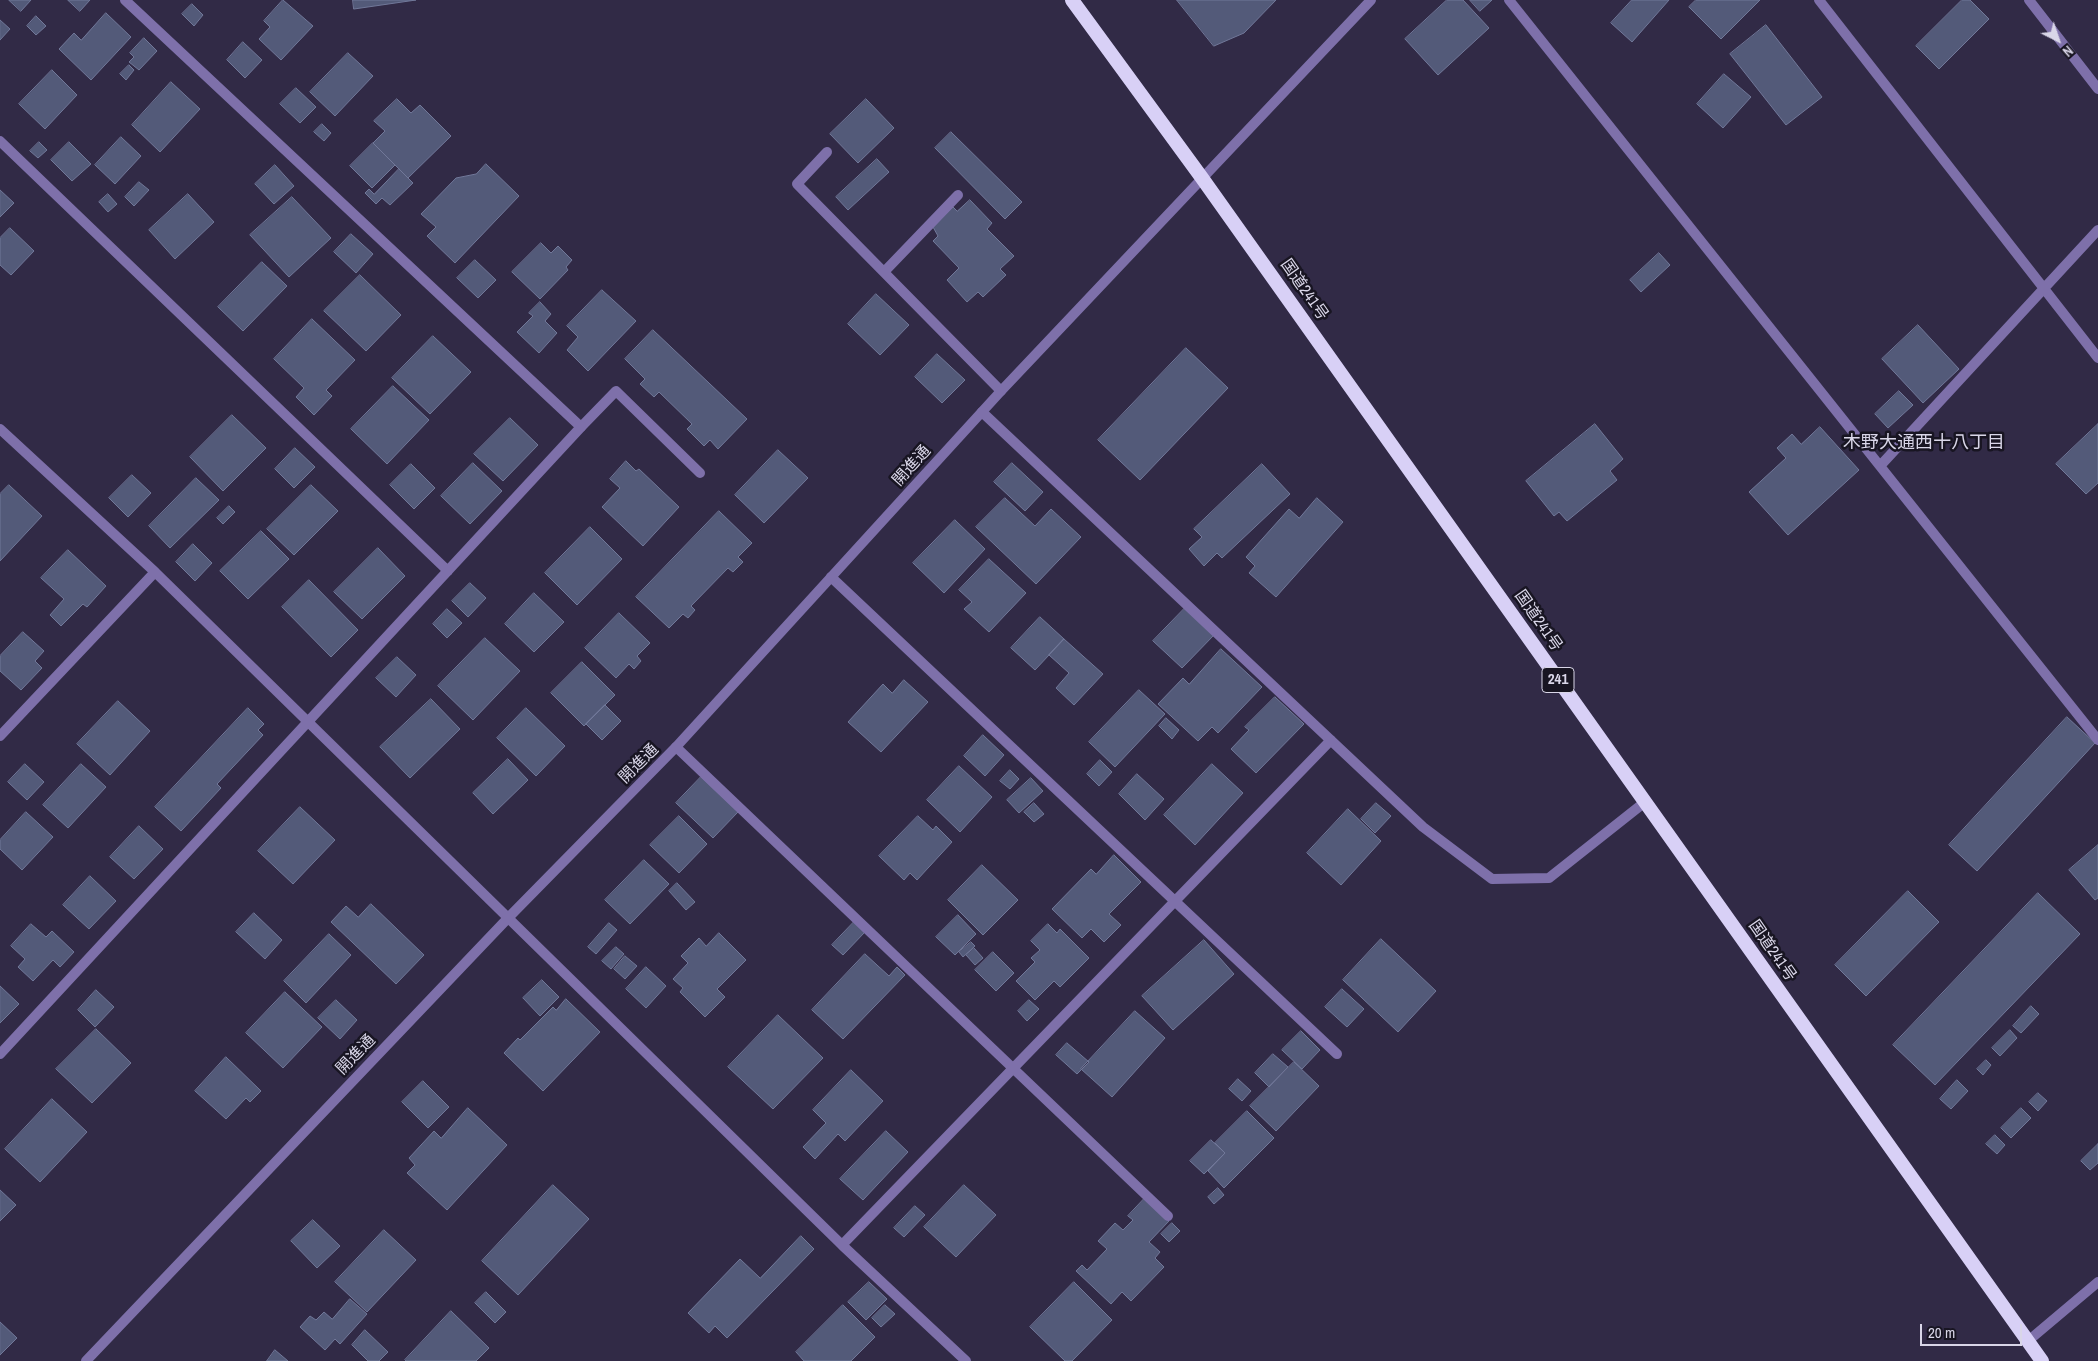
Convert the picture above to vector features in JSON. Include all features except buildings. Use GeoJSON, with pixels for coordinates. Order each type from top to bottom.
{"type":"FeatureCollection","features":[{"type":"Feature","properties":{"kind":"highway","name":"国道241号"},"geometry":{"type":"LineString","coordinates":[[1072,0],[1202,178],[2042,1361]]}},
{"type":"Feature","properties":{"kind":"street"},"geometry":{"type":"LineString","coordinates":[[125,0],[581,427]]}},
{"type":"Feature","properties":{"kind":"street","name":"開進通"},"geometry":{"type":"LineString","coordinates":[[86,1361],[508,917],[676,747],[1001,391],[1371,0]]}},
{"type":"Feature","properties":{"kind":"street"},"geometry":{"type":"LineString","coordinates":[[1509,0],[2098,740]]}},
{"type":"Feature","properties":{"kind":"street"},"geometry":{"type":"LineString","coordinates":[[1819,0],[2098,358]]}},
{"type":"Feature","properties":{"kind":"street"},"geometry":{"type":"LineString","coordinates":[[2029,0],[2098,89]]}},
{"type":"Feature","properties":{"kind":"street"},"geometry":{"type":"LineString","coordinates":[[0,141],[448,571]]}},
{"type":"Feature","properties":{"kind":"street"},"geometry":{"type":"LineString","coordinates":[[827,152],[797,184],[1001,391]]}},
{"type":"Feature","properties":{"kind":"street"},"geometry":{"type":"LineString","coordinates":[[884,272],[958,195]]}},
{"type":"Feature","properties":{"kind":"street"},"geometry":{"type":"LineString","coordinates":[[1880,466],[2098,230]]}},
{"type":"Feature","properties":{"kind":"street"},"geometry":{"type":"LineString","coordinates":[[0,1054],[307,721],[616,391],[700,473]]}},
{"type":"Feature","properties":{"kind":"street"},"geometry":{"type":"LineString","coordinates":[[982,412],[1423,827],[1492,879],[1549,878],[1645,802]]}},
{"type":"Feature","properties":{"kind":"street"},"geometry":{"type":"LineString","coordinates":[[0,429],[154,572],[842,1245],[966,1361]]}},
{"type":"Feature","properties":{"kind":"street"},"geometry":{"type":"LineString","coordinates":[[0,736],[154,572]]}},
{"type":"Feature","properties":{"kind":"street"},"geometry":{"type":"LineString","coordinates":[[831,577],[1337,1054]]}},
{"type":"Feature","properties":{"kind":"street"},"geometry":{"type":"LineString","coordinates":[[842,1245],[1331,740]]}},
{"type":"Feature","properties":{"kind":"street"},"geometry":{"type":"LineString","coordinates":[[676,747],[1168,1216]]}},
{"type":"Feature","properties":{"kind":"street"},"geometry":{"type":"LineString","coordinates":[[2028,1341],[2098,1282]]}},
{"type":"Feature","properties":{"kind":"district","name":"木野大通西十八丁目"},"geometry":{"type":"Point","coordinates":[1924,443]}}]}
